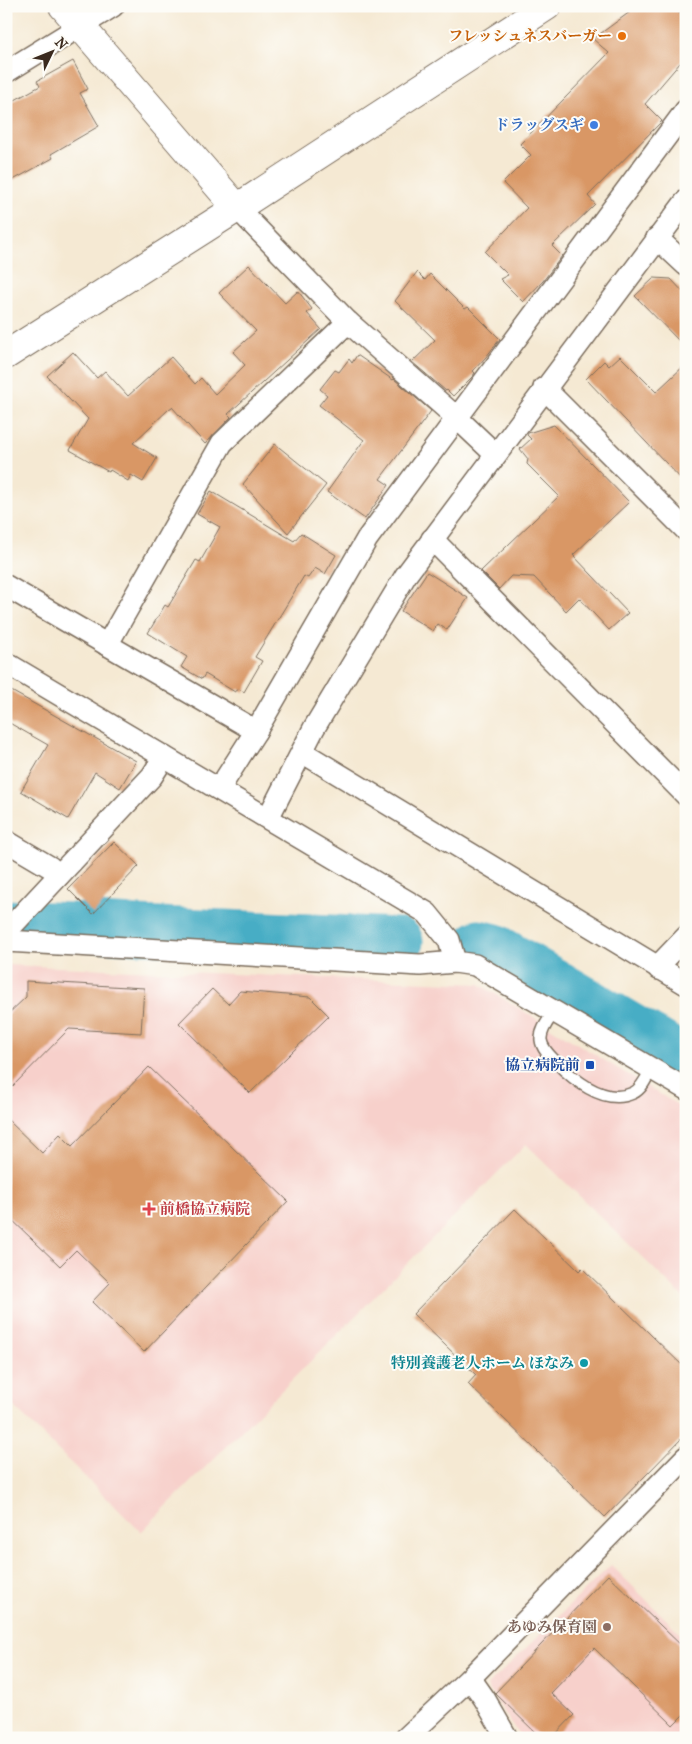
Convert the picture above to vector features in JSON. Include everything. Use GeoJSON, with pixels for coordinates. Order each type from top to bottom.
{"type":"FeatureCollection","features":[{"type":"Feature","properties":{"kind":"street"},"geometry":{"type":"LineString","coordinates":[[63,6],[237,208],[348,322],[495,454]]}},
{"type":"Feature","properties":{"kind":"street"},"geometry":{"type":"LineString","coordinates":[[6,72],[113,6]]}},
{"type":"Feature","properties":{"kind":"street"},"geometry":{"type":"LineString","coordinates":[[6,355],[548,6]]}},
{"type":"Feature","properties":{"kind":"street"},"geometry":{"type":"LineString","coordinates":[[219,789],[256,731],[367,539],[686,110]]}},
{"type":"Feature","properties":{"kind":"street"},"geometry":{"type":"LineString","coordinates":[[268,818],[314,728],[406,575],[544,388],[686,201]]}},
{"type":"Feature","properties":{"kind":"street"},"geometry":{"type":"LineString","coordinates":[[657,238],[686,265]]}},
{"type":"Feature","properties":{"kind":"street"},"geometry":{"type":"LineString","coordinates":[[106,645],[222,444],[348,322]]}},
{"type":"Feature","properties":{"kind":"street"},"geometry":{"type":"LineString","coordinates":[[544,388],[686,530]]}},
{"type":"Feature","properties":{"kind":"street"},"geometry":{"type":"LineString","coordinates":[[432,539],[686,795]]}},
{"type":"Feature","properties":{"kind":"street"},"geometry":{"type":"LineString","coordinates":[[6,586],[256,731]]}},
{"type":"Feature","properties":{"kind":"street"},"geometry":{"type":"LineString","coordinates":[[6,663],[427,913],[449,940],[455,962]]}},
{"type":"Feature","properties":{"kind":"street"},"geometry":{"type":"LineString","coordinates":[[302,752],[686,984]]}},
{"type":"Feature","properties":{"kind":"street"},"geometry":{"type":"LineString","coordinates":[[6,932],[152,776],[164,758]]}},
{"type":"Feature","properties":{"kind":"street"},"geometry":{"type":"LineString","coordinates":[[6,841],[50,867],[59,875]]}},
{"type":"Feature","properties":{"kind":"street"},"geometry":{"type":"LineString","coordinates":[[659,969],[663,960],[686,937]]}},
{"type":"Feature","properties":{"kind":"street"},"geometry":{"type":"LineString","coordinates":[[6,941],[420,965],[455,962],[475,965],[548,1021],[645,1080],[686,1089]]}},
{"type":"Feature","properties":{"kind":"street"},"geometry":{"type":"LineString","coordinates":[[406,1738],[470,1678],[686,1457]]}},
{"type":"Feature","properties":{"kind":"street"},"geometry":{"type":"LineString","coordinates":[[470,1678],[507,1738]]}},
{"type":"Feature","properties":{"kind":"lane"},"geometry":{"type":"LineString","coordinates":[[548,1021],[541,1041],[545,1050],[566,1072],[588,1088],[616,1097],[633,1094],[645,1080]]}},
{"type":"Feature","properties":{"kind":"shaded area"},"geometry":{"type":"Polygon","coordinates":[[[6,965],[479,984],[686,1110],[686,1300],[526,1144],[141,1532],[6,1399],[6,965]]]}},
{"type":"Feature","properties":{"kind":"shaded area"},"geometry":{"type":"Polygon","coordinates":[[[611,1565],[686,1639],[686,1738],[521,1738],[487,1686],[611,1565]]]}},
{"type":"Feature","properties":{"kind":"building"},"geometry":{"type":"Polygon","coordinates":[[[638,6],[671,6],[686,19],[686,56],[645,104],[662,121],[588,196],[595,204],[552,246],[562,256],[543,281],[523,302],[500,279],[508,275],[485,252],[527,208],[503,183],[531,155],[520,144],[609,53],[593,39],[638,6]]]}},
{"type":"Feature","properties":{"kind":"building"},"geometry":{"type":"Polygon","coordinates":[[[73,61],[88,89],[80,93],[99,126],[51,154],[53,158],[6,184],[6,105],[40,86],[37,81],[73,61]]]}},
{"type":"Feature","properties":{"kind":"building"},"geometry":{"type":"Polygon","coordinates":[[[249,265],[285,303],[298,291],[312,309],[307,313],[321,329],[228,414],[231,417],[205,444],[172,407],[169,409],[133,443],[157,458],[143,482],[131,475],[128,481],[70,450],[88,419],[47,376],[73,352],[97,378],[105,371],[128,396],[171,357],[195,384],[201,378],[215,394],[245,365],[233,352],[256,331],[219,293],[249,265]]]}},
{"type":"Feature","properties":{"kind":"building"},"geometry":{"type":"Polygon","coordinates":[[[417,272],[425,280],[430,274],[465,309],[468,307],[500,339],[473,371],[475,373],[472,377],[453,396],[412,362],[435,340],[395,301],[417,272]]]}},
{"type":"Feature","properties":{"kind":"building"},"geometry":{"type":"Polygon","coordinates":[[[654,278],[671,279],[686,295],[686,348],[635,296],[654,278]]]}},
{"type":"Feature","properties":{"kind":"building"},"geometry":{"type":"Polygon","coordinates":[[[357,355],[394,379],[431,411],[380,479],[389,485],[365,519],[327,492],[364,440],[319,405],[327,395],[320,389],[335,370],[339,372],[349,359],[352,363],[357,355]]]}},
{"type":"Feature","properties":{"kind":"building"},"geometry":{"type":"Polygon","coordinates":[[[620,356],[656,392],[686,364],[686,484],[586,379],[604,361],[609,366],[620,356]]]}},
{"type":"Feature","properties":{"kind":"building"},"geometry":{"type":"Polygon","coordinates":[[[554,425],[629,502],[573,555],[628,613],[609,630],[579,598],[566,611],[534,577],[511,576],[499,589],[481,571],[559,496],[527,464],[528,459],[520,449],[531,439],[527,435],[528,433],[554,425]]]}},
{"type":"Feature","properties":{"kind":"building"},"geometry":{"type":"Polygon","coordinates":[[[275,444],[326,485],[288,533],[243,484],[275,444]]]}},
{"type":"Feature","properties":{"kind":"building"},"geometry":{"type":"Polygon","coordinates":[[[211,491],[294,541],[301,533],[336,555],[325,574],[315,568],[308,578],[304,576],[255,657],[262,661],[244,692],[239,689],[235,692],[205,674],[202,679],[181,667],[187,657],[148,633],[165,605],[168,607],[196,560],[200,562],[220,527],[197,514],[211,491]]]}},
{"type":"Feature","properties":{"kind":"building"},"geometry":{"type":"Polygon","coordinates":[[[427,572],[468,598],[447,630],[438,624],[433,631],[401,611],[427,572]]]}},
{"type":"Feature","properties":{"kind":"building"},"geometry":{"type":"Polygon","coordinates":[[[6,688],[136,761],[120,788],[95,772],[68,819],[21,791],[48,745],[6,721],[6,688]]]}},
{"type":"Feature","properties":{"kind":"building"},"geometry":{"type":"Polygon","coordinates":[[[114,842],[139,866],[93,914],[68,889],[114,842]]]}},
{"type":"Feature","properties":{"kind":"building"},"geometry":{"type":"Polygon","coordinates":[[[26,981],[144,988],[141,1033],[69,1029],[6,1093],[6,1016],[26,997],[26,981]]]}},
{"type":"Feature","properties":{"kind":"building"},"geometry":{"type":"Polygon","coordinates":[[[212,989],[228,1004],[240,991],[310,997],[329,1016],[250,1093],[179,1023],[212,989]]]}},
{"type":"Feature","properties":{"kind":"building"},"geometry":{"type":"Polygon","coordinates":[[[149,1067],[288,1201],[144,1352],[92,1302],[110,1283],[76,1250],[60,1266],[6,1214],[6,1118],[42,1153],[60,1134],[72,1146],[149,1067]]]}},
{"type":"Feature","properties":{"kind":"building","name":"特別養護老人ホーム ほなみ"},"geometry":{"type":"Polygon","coordinates":[[[515,1209],[579,1271],[582,1268],[686,1369],[686,1434],[605,1517],[468,1384],[476,1375],[413,1314],[515,1209]]]}},
{"type":"Feature","properties":{"kind":"building"},"geometry":{"type":"Polygon","coordinates":[[[608,1575],[686,1650],[686,1712],[673,1725],[594,1648],[551,1693],[574,1715],[552,1738],[541,1738],[495,1693],[608,1575]]]}},
{"type":"Feature","properties":{"kind":"waterway"},"geometry":{"type":"LineString","coordinates":[[6,924],[399,942]]}},
{"type":"Feature","properties":{"kind":"waterway"},"geometry":{"type":"LineString","coordinates":[[479,944],[495,948],[686,1060]]}},
{"type":"Feature","properties":{"kind":"place","name":"フレッシュネスバーガー"},"geometry":{"type":"Point","coordinates":[622,36]}},
{"type":"Feature","properties":{"kind":"place","name":"ドラッグスギ"},"geometry":{"type":"Point","coordinates":[594,125]}},
{"type":"Feature","properties":{"kind":"place","name":"協立病院前"},"geometry":{"type":"Point","coordinates":[590,1065]}},
{"type":"Feature","properties":{"kind":"place","name":"前橋協立病院"},"geometry":{"type":"Point","coordinates":[149,1209]}},
{"type":"Feature","properties":{"kind":"place","name":"特別養護老人ホーム ほなみ"},"geometry":{"type":"Point","coordinates":[584,1363]}},
{"type":"Feature","properties":{"kind":"place","name":"あゆみ保育園"},"geometry":{"type":"Point","coordinates":[607,1627]}}]}
